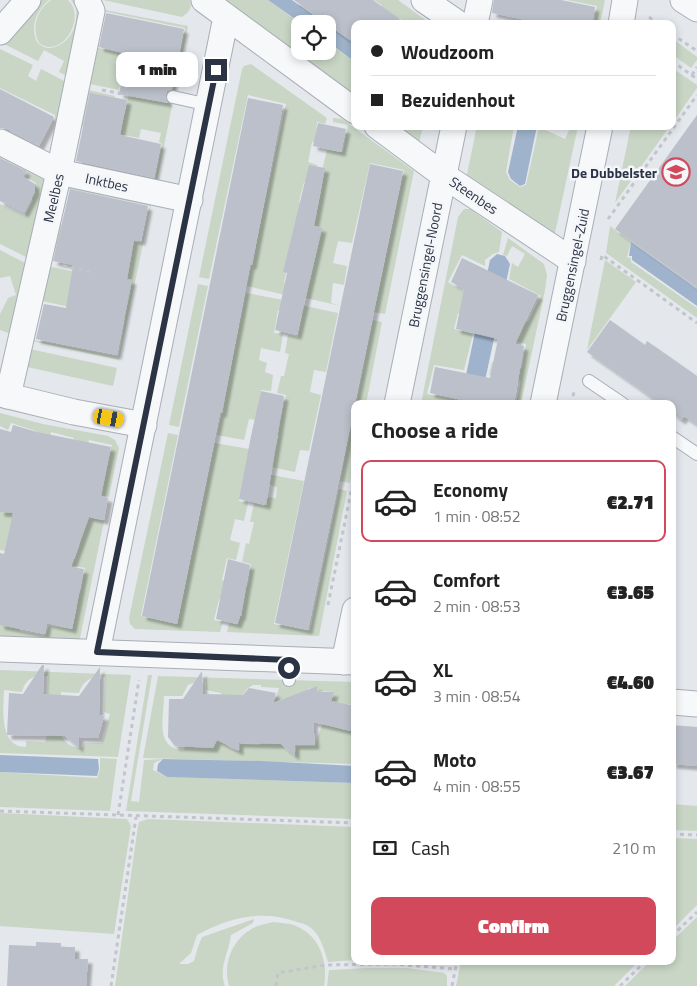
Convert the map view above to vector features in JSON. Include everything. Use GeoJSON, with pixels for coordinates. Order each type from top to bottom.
{"type":"FeatureCollection","features":[{"type":"Feature","properties":{"kind":"street"},"geometry":{"type":"LineString","coordinates":[[0,32],[28,0]]}},
{"type":"Feature","properties":{"kind":"street","name":"Meelbes"},"geometry":{"type":"LineString","coordinates":[[4,395],[59,172],[92,11],[88,0]]}},
{"type":"Feature","properties":{"kind":"street"},"geometry":{"type":"LineString","coordinates":[[204,0],[351,108]]}},
{"type":"Feature","properties":{"kind":"street"},"geometry":{"type":"LineString","coordinates":[[424,0],[453,20]]}},
{"type":"Feature","properties":{"kind":"street"},"geometry":{"type":"LineString","coordinates":[[476,20],[480,0]]}},
{"type":"Feature","properties":{"kind":"street"},"geometry":{"type":"LineString","coordinates":[[622,20],[626,0]]}},
{"type":"Feature","properties":{"kind":"street"},"geometry":{"type":"LineString","coordinates":[[683,0],[697,9]]}},
{"type":"Feature","properties":{"kind":"street"},"geometry":{"type":"LineString","coordinates":[[97,652],[226,17]]}},
{"type":"Feature","properties":{"kind":"street","name":"Steenbes"},"geometry":{"type":"LineString","coordinates":[[381,130],[443,175],[573,261]]}},
{"type":"Feature","properties":{"kind":"street","name":"Bruggensingel-Noord"},"geometry":{"type":"LineString","coordinates":[[398,400],[453,130]]}},
{"type":"Feature","properties":{"kind":"street","name":"Bruggensingel-Zuid"},"geometry":{"type":"LineString","coordinates":[[544,400],[599,130]]}},
{"type":"Feature","properties":{"kind":"street","name":"Inktbes"},"geometry":{"type":"LineString","coordinates":[[0,142],[59,172],[190,200]]}},
{"type":"Feature","properties":{"kind":"street"},"geometry":{"type":"LineString","coordinates":[[4,395],[74,412],[144,425]]}},
{"type":"Feature","properties":{"kind":"street"},"geometry":{"type":"LineString","coordinates":[[0,649],[143,654],[289,670],[350,662]]}},
{"type":"Feature","properties":{"kind":"street"},"geometry":{"type":"LineString","coordinates":[[676,702],[697,704]]}},
{"type":"Feature","properties":{"kind":"lane"},"geometry":{"type":"LineString","coordinates":[[173,97],[209,105]]}},
{"type":"Feature","properties":{"kind":"lane"},"geometry":{"type":"LineString","coordinates":[[589,381],[617,400]]}},
{"type":"Feature","properties":{"kind":"lane"},"geometry":{"type":"LineString","coordinates":[[676,440],[697,454]]}},
{"type":"Feature","properties":{"kind":"path"},"geometry":{"type":"LineString","coordinates":[[649,17],[653,20]]}},
{"type":"Feature","properties":{"kind":"path"},"geometry":{"type":"LineString","coordinates":[[676,37],[697,51]]}},
{"type":"Feature","properties":{"kind":"path"},"geometry":{"type":"LineString","coordinates":[[676,64],[697,79]]}},
{"type":"Feature","properties":{"kind":"path"},"geometry":{"type":"LineString","coordinates":[[692,75],[697,67]]}},
{"type":"Feature","properties":{"kind":"path"},"geometry":{"type":"LineString","coordinates":[[676,124],[697,95]]}},
{"type":"Feature","properties":{"kind":"path"},"geometry":{"type":"LineString","coordinates":[[604,224],[672,130]]}},
{"type":"Feature","properties":{"kind":"path"},"geometry":{"type":"LineString","coordinates":[[600,264],[602,256],[605,256],[697,323]]}},
{"type":"Feature","properties":{"kind":"path"},"geometry":{"type":"LineString","coordinates":[[573,400],[575,388]]}},
{"type":"Feature","properties":{"kind":"path"},"geometry":{"type":"LineString","coordinates":[[327,613],[351,492]]}},
{"type":"Feature","properties":{"kind":"path"},"geometry":{"type":"LineString","coordinates":[[118,815],[143,654]]}},
{"type":"Feature","properties":{"kind":"path"},"geometry":{"type":"LineString","coordinates":[[0,811],[351,823]]}},
{"type":"Feature","properties":{"kind":"path"},"geometry":{"type":"LineString","coordinates":[[112,986],[136,817]]}},
{"type":"Feature","properties":{"kind":"path"},"geometry":{"type":"LineString","coordinates":[[676,834],[697,835]]}},
{"type":"Feature","properties":{"kind":"path"},"geometry":{"type":"LineString","coordinates":[[676,932],[697,912]]}},
{"type":"Feature","properties":{"kind":"path"},"geometry":{"type":"LineString","coordinates":[[276,986],[278,973],[325,965],[351,965]]}},
{"type":"Feature","properties":{"kind":"path"},"geometry":{"type":"LineString","coordinates":[[406,965],[456,969]]}},
{"type":"Feature","properties":{"kind":"path"},"geometry":{"type":"LineString","coordinates":[[452,986],[456,965]]}},
{"type":"Feature","properties":{"kind":"path"},"geometry":{"type":"LineString","coordinates":[[620,986],[642,965]]}},
{"type":"Feature","properties":{"kind":"green space"},"geometry":{"type":"Polygon","coordinates":[[[40,0],[49,0],[38,14],[34,30],[37,42],[47,48],[53,48],[63,43],[74,28],[76,8],[71,0],[79,0],[82,6],[69,77],[59,72],[64,61],[44,50],[38,61],[2,43],[40,0]]]}},
{"type":"Feature","properties":{"kind":"green space"},"geometry":{"type":"Polygon","coordinates":[[[51,0],[68,0],[73,7],[75,16],[73,26],[63,41],[56,46],[48,47],[39,43],[36,25],[42,9],[51,0]]]}},
{"type":"Feature","properties":{"kind":"green space"},"geometry":{"type":"Polygon","coordinates":[[[103,0],[190,0],[191,5],[188,12],[182,17],[103,0]]]}},
{"type":"Feature","properties":{"kind":"green space"},"geometry":{"type":"Polygon","coordinates":[[[215,0],[268,0],[291,17],[291,54],[215,0]]]}},
{"type":"Feature","properties":{"kind":"green space"},"geometry":{"type":"Polygon","coordinates":[[[374,0],[398,0],[426,20],[402,20],[399,18],[395,20],[380,9],[382,5],[374,0]]]}},
{"type":"Feature","properties":{"kind":"green space"},"geometry":{"type":"Polygon","coordinates":[[[567,0],[605,0],[601,20],[595,20],[597,6],[567,0]]]}},
{"type":"Feature","properties":{"kind":"green space"},"geometry":{"type":"Polygon","coordinates":[[[100,9],[188,26],[157,181],[68,164],[84,89],[115,96],[112,110],[125,113],[128,98],[132,96],[132,80],[121,78],[119,90],[85,83],[100,9]],[[102,11],[95,47],[178,65],[185,28],[102,11]],[[138,82],[135,97],[170,103],[172,89],[138,82]],[[79,126],[71,162],[155,180],[162,144],[159,142],[161,133],[141,129],[139,138],[79,126]]]}},
{"type":"Feature","properties":{"kind":"green space"},"geometry":{"type":"Polygon","coordinates":[[[676,41],[697,57],[691,68],[676,57],[676,41]]]}},
{"type":"Feature","properties":{"kind":"green space"},"geometry":{"type":"Polygon","coordinates":[[[0,49],[33,65],[28,76],[36,81],[41,69],[68,83],[60,122],[55,119],[55,115],[0,88],[0,49]]]}},
{"type":"Feature","properties":{"kind":"green space"},"geometry":{"type":"Polygon","coordinates":[[[336,49],[351,59],[351,96],[300,60],[336,60],[336,49]]]}},
{"type":"Feature","properties":{"kind":"green space"},"geometry":{"type":"Polygon","coordinates":[[[251,64],[327,118],[325,124],[317,122],[316,134],[322,143],[312,142],[308,162],[317,165],[314,184],[304,182],[299,202],[309,205],[288,262],[284,283],[292,285],[290,296],[247,286],[286,104],[248,95],[209,279],[199,277],[242,69],[244,66],[251,64]]]}},
{"type":"Feature","properties":{"kind":"green space"},"geometry":{"type":"Polygon","coordinates":[[[676,71],[697,85],[697,88],[676,118],[676,71]]]}},
{"type":"Feature","properties":{"kind":"green space"},"geometry":{"type":"Polygon","coordinates":[[[333,118],[342,119],[351,126],[351,130],[357,130],[414,171],[385,314],[374,312],[404,170],[370,163],[352,243],[338,241],[333,263],[347,266],[344,285],[333,283],[331,303],[341,306],[297,296],[316,248],[320,227],[311,225],[315,206],[318,206],[322,185],[319,184],[327,150],[343,152],[348,125],[333,122],[333,118]]]}},
{"type":"Feature","properties":{"kind":"green space"},"geometry":{"type":"Polygon","coordinates":[[[399,130],[422,130],[419,144],[399,130]]]}},
{"type":"Feature","properties":{"kind":"green space"},"geometry":{"type":"Polygon","coordinates":[[[476,130],[513,130],[506,172],[510,180],[520,187],[526,185],[538,130],[546,130],[565,139],[569,130],[577,130],[555,233],[548,233],[466,179],[476,130]]]}},
{"type":"Feature","properties":{"kind":"green space"},"geometry":{"type":"Polygon","coordinates":[[[630,130],[667,130],[615,203],[630,130]]]}},
{"type":"Feature","properties":{"kind":"green space"},"geometry":{"type":"Polygon","coordinates":[[[0,158],[45,180],[28,258],[0,244],[0,204],[25,216],[33,200],[29,197],[36,183],[26,177],[27,173],[0,158]]]}},
{"type":"Feature","properties":{"kind":"green space"},"geometry":{"type":"Polygon","coordinates":[[[63,185],[151,205],[119,360],[32,341],[47,266],[91,275],[78,266],[63,263],[64,252],[52,249],[63,185]],[[66,188],[59,225],[142,243],[150,206],[66,188]],[[42,301],[34,340],[119,357],[125,319],[42,301]]]}},
{"type":"Feature","properties":{"kind":"green space"},"geometry":{"type":"Polygon","coordinates":[[[464,209],[470,209],[502,232],[499,252],[485,260],[485,266],[462,255],[448,282],[478,300],[475,318],[458,313],[454,329],[473,334],[464,370],[434,365],[427,394],[458,400],[422,400],[458,217],[464,209]]]}},
{"type":"Feature","properties":{"kind":"green space"},"geometry":{"type":"Polygon","coordinates":[[[610,226],[631,242],[627,257],[631,258],[631,262],[697,308],[697,318],[606,253],[610,226]]]}},
{"type":"Feature","properties":{"kind":"green space"},"geometry":{"type":"Polygon","coordinates":[[[508,238],[544,264],[547,275],[522,400],[517,400],[521,381],[489,375],[492,362],[522,368],[526,344],[498,337],[502,311],[528,322],[541,296],[509,279],[512,263],[518,267],[525,254],[512,246],[507,256],[503,255],[508,238]]]}},
{"type":"Feature","properties":{"kind":"green space"},"geometry":{"type":"Polygon","coordinates":[[[0,250],[27,264],[11,334],[0,330],[0,314],[8,298],[16,295],[10,276],[0,278],[0,250]]]}},
{"type":"Feature","properties":{"kind":"green space"},"geometry":{"type":"Polygon","coordinates":[[[605,260],[636,282],[587,350],[605,260]]]}},
{"type":"Feature","properties":{"kind":"green space"},"geometry":{"type":"Polygon","coordinates":[[[198,284],[208,286],[179,427],[169,425],[198,284]]]}},
{"type":"Feature","properties":{"kind":"green space"},"geometry":{"type":"Polygon","coordinates":[[[246,293],[289,301],[288,311],[278,310],[274,333],[283,334],[280,352],[261,348],[259,360],[267,363],[265,372],[273,375],[271,391],[261,390],[257,412],[265,421],[249,419],[244,440],[217,435],[246,293]]]}},
{"type":"Feature","properties":{"kind":"green space"},"geometry":{"type":"Polygon","coordinates":[[[296,304],[338,313],[326,372],[314,370],[310,392],[321,395],[309,451],[300,450],[295,472],[261,465],[273,456],[279,436],[268,433],[272,415],[281,418],[286,395],[277,393],[281,376],[284,376],[289,354],[285,353],[288,335],[298,337],[302,316],[293,313],[296,304]]]}},
{"type":"Feature","properties":{"kind":"green space"},"geometry":{"type":"Polygon","coordinates":[[[373,320],[382,322],[367,400],[357,400],[373,320]]]}},
{"type":"Feature","properties":{"kind":"green space"},"geometry":{"type":"Polygon","coordinates":[[[30,349],[117,368],[113,386],[27,367],[30,349]]]}},
{"type":"Feature","properties":{"kind":"green space"},"geometry":{"type":"Polygon","coordinates":[[[0,413],[43,424],[108,436],[115,440],[119,448],[109,497],[99,495],[112,445],[89,440],[87,449],[72,446],[74,438],[51,432],[45,461],[95,498],[91,518],[104,521],[106,513],[79,643],[0,640],[0,582],[6,551],[0,550],[0,476],[28,459],[36,431],[11,423],[8,430],[0,426],[0,413]],[[75,543],[29,590],[19,631],[45,636],[49,626],[72,629],[77,608],[74,607],[78,591],[81,591],[85,568],[70,565],[71,558],[75,559],[80,545],[75,543]]]}},
{"type":"Feature","properties":{"kind":"green space"},"geometry":{"type":"Polygon","coordinates":[[[351,427],[350,483],[340,481],[351,427]]]}},
{"type":"Feature","properties":{"kind":"green space"},"geometry":{"type":"Polygon","coordinates":[[[168,433],[178,435],[141,616],[177,624],[215,443],[249,449],[239,501],[248,503],[244,521],[235,519],[230,540],[240,543],[236,560],[227,558],[222,580],[231,583],[227,600],[219,599],[214,620],[223,622],[220,632],[135,629],[130,624],[129,618],[168,433]]]}},
{"type":"Feature","properties":{"kind":"green space"},"geometry":{"type":"Polygon","coordinates":[[[261,473],[304,481],[274,624],[310,631],[339,489],[347,491],[319,636],[227,632],[229,623],[238,625],[241,614],[237,584],[248,585],[251,564],[242,562],[246,543],[249,544],[254,522],[250,522],[254,503],[264,506],[265,497],[276,498],[277,487],[259,482],[261,473]]]}},
{"type":"Feature","properties":{"kind":"green space"},"geometry":{"type":"Polygon","coordinates":[[[0,670],[131,675],[118,757],[0,753],[0,670]],[[38,676],[28,681],[22,692],[4,690],[3,709],[7,735],[11,741],[26,747],[26,741],[45,742],[53,713],[47,711],[48,676],[38,676]],[[96,677],[89,680],[83,685],[79,693],[61,692],[60,728],[66,742],[73,746],[83,748],[84,743],[102,743],[110,714],[104,712],[105,677],[96,677]]]}},
{"type":"Feature","properties":{"kind":"green space"},"geometry":{"type":"Polygon","coordinates":[[[148,675],[152,675],[131,801],[139,802],[144,760],[163,759],[154,763],[153,770],[167,777],[351,783],[351,819],[126,811],[148,675]]]}},
{"type":"Feature","properties":{"kind":"green space"},"geometry":{"type":"Polygon","coordinates":[[[158,676],[351,682],[351,705],[345,704],[341,729],[351,731],[351,764],[143,758],[158,676]],[[201,680],[188,685],[182,696],[164,696],[162,722],[164,738],[168,744],[175,748],[184,750],[185,745],[220,712],[221,693],[206,690],[206,681],[201,680]],[[253,685],[243,694],[224,740],[228,747],[235,750],[240,750],[240,744],[259,745],[279,688],[253,685]],[[317,687],[303,692],[281,744],[288,751],[296,752],[296,746],[315,746],[334,692],[317,691],[317,687]]]}},
{"type":"Feature","properties":{"kind":"green space"},"geometry":{"type":"Polygon","coordinates":[[[100,758],[117,759],[110,811],[0,807],[0,772],[97,778],[100,769],[100,758]]]}},
{"type":"Feature","properties":{"kind":"green space"},"geometry":{"type":"Polygon","coordinates":[[[676,804],[697,806],[697,831],[676,830],[676,804]]]}},
{"type":"Feature","properties":{"kind":"green space"},"geometry":{"type":"Polygon","coordinates":[[[0,813],[127,819],[131,826],[114,934],[0,926],[0,813]]]}},
{"type":"Feature","properties":{"kind":"green space"},"geometry":{"type":"Polygon","coordinates":[[[148,819],[351,827],[351,960],[328,962],[317,935],[304,924],[271,916],[245,917],[221,924],[197,935],[191,953],[179,964],[188,964],[194,961],[202,937],[254,919],[253,923],[231,935],[223,966],[225,986],[115,986],[139,822],[148,819]]]}},
{"type":"Feature","properties":{"kind":"green space"},"geometry":{"type":"Polygon","coordinates":[[[676,838],[697,839],[697,905],[676,926],[676,838]]]}},
{"type":"Feature","properties":{"kind":"green space"},"geometry":{"type":"Polygon","coordinates":[[[697,917],[697,986],[625,986],[646,965],[676,965],[676,937],[697,917]]]}},
{"type":"Feature","properties":{"kind":"green space"},"geometry":{"type":"Polygon","coordinates":[[[274,922],[290,924],[300,928],[314,940],[323,957],[325,966],[324,986],[229,986],[227,968],[236,943],[250,930],[260,925],[274,922]]]}},
{"type":"Feature","properties":{"kind":"green space"},"geometry":{"type":"Polygon","coordinates":[[[460,965],[635,965],[614,986],[456,986],[460,965]]]}},
{"type":"Feature","properties":{"kind":"green space"},"geometry":{"type":"Polygon","coordinates":[[[407,968],[444,973],[447,976],[447,986],[327,986],[329,970],[407,968]]]}},
{"type":"Feature","properties":{"kind":"water"},"geometry":{"type":"Polygon","coordinates":[[[268,0],[292,0],[313,15],[291,16],[268,0]]]}},
{"type":"Feature","properties":{"kind":"water"},"geometry":{"type":"Polygon","coordinates":[[[336,31],[351,41],[351,59],[336,48],[336,31]]]}},
{"type":"Feature","properties":{"kind":"water"},"geometry":{"type":"Polygon","coordinates":[[[517,130],[536,130],[525,184],[520,186],[511,179],[508,172],[517,130]]]}},
{"type":"Feature","properties":{"kind":"water"},"geometry":{"type":"Polygon","coordinates":[[[631,242],[697,289],[697,306],[632,260],[632,256],[629,256],[631,242]]]}},
{"type":"Feature","properties":{"kind":"water"},"geometry":{"type":"Polygon","coordinates":[[[497,254],[505,256],[510,264],[481,400],[461,400],[490,260],[497,254]]]}},
{"type":"Feature","properties":{"kind":"water"},"geometry":{"type":"Polygon","coordinates":[[[0,755],[98,759],[99,769],[97,776],[0,772],[0,755]]]}},
{"type":"Feature","properties":{"kind":"water"},"geometry":{"type":"Polygon","coordinates":[[[163,759],[262,761],[351,766],[351,783],[167,777],[157,771],[158,764],[163,759]]]}},
{"type":"Feature","properties":{"kind":"building"},"geometry":{"type":"Polygon","coordinates":[[[294,0],[373,0],[400,20],[351,20],[351,41],[336,30],[336,15],[315,15],[294,0]]]}},
{"type":"Feature","properties":{"kind":"building"},"geometry":{"type":"Polygon","coordinates":[[[494,0],[561,0],[595,7],[593,20],[526,20],[492,13],[494,0]]]}},
{"type":"Feature","properties":{"kind":"building"},"geometry":{"type":"Polygon","coordinates":[[[106,13],[184,29],[172,89],[167,91],[165,96],[168,103],[119,94],[127,54],[99,47],[106,13]]]}},
{"type":"Feature","properties":{"kind":"building"},"geometry":{"type":"Polygon","coordinates":[[[0,89],[54,117],[39,146],[7,129],[0,128],[0,89]]]}},
{"type":"Feature","properties":{"kind":"building"},"geometry":{"type":"Polygon","coordinates":[[[90,93],[127,100],[120,135],[161,144],[154,178],[76,161],[90,93]]]}},
{"type":"Feature","properties":{"kind":"building"},"geometry":{"type":"Polygon","coordinates":[[[248,98],[283,105],[222,413],[220,413],[177,624],[142,616],[248,98]]]}},
{"type":"Feature","properties":{"kind":"building","name":"De Dubbelster"},"geometry":{"type":"Polygon","coordinates":[[[697,115],[697,287],[615,229],[697,115]]]}},
{"type":"Feature","properties":{"kind":"building"},"geometry":{"type":"Polygon","coordinates":[[[318,123],[346,129],[341,152],[313,146],[318,123]]]}},
{"type":"Feature","properties":{"kind":"building"},"geometry":{"type":"Polygon","coordinates":[[[0,158],[26,171],[23,177],[35,184],[35,192],[24,213],[0,201],[0,158]]]}},
{"type":"Feature","properties":{"kind":"building"},"geometry":{"type":"Polygon","coordinates":[[[370,164],[403,171],[356,400],[351,400],[351,422],[308,630],[275,623],[370,164]]]}},
{"type":"Feature","properties":{"kind":"building"},"geometry":{"type":"Polygon","coordinates":[[[309,165],[325,168],[314,226],[322,228],[297,335],[275,330],[287,273],[283,272],[309,165]]]}},
{"type":"Feature","properties":{"kind":"building"},"geometry":{"type":"Polygon","coordinates":[[[70,189],[148,206],[141,241],[134,240],[127,279],[132,280],[117,355],[36,339],[44,304],[66,308],[73,265],[53,261],[70,189]]]}},
{"type":"Feature","properties":{"kind":"building"},"geometry":{"type":"Polygon","coordinates":[[[462,258],[538,295],[515,344],[524,346],[515,400],[463,400],[430,393],[435,367],[490,378],[498,339],[456,329],[464,289],[451,282],[462,258]]]}},
{"type":"Feature","properties":{"kind":"building"},"geometry":{"type":"Polygon","coordinates":[[[610,320],[645,345],[647,341],[697,376],[697,425],[684,416],[681,420],[676,416],[676,400],[655,400],[587,352],[610,320]]]}},
{"type":"Feature","properties":{"kind":"building"},"geometry":{"type":"Polygon","coordinates":[[[261,391],[284,396],[266,505],[239,499],[261,391]]]}},
{"type":"Feature","properties":{"kind":"building"},"geometry":{"type":"Polygon","coordinates":[[[13,425],[37,432],[111,447],[101,496],[108,498],[104,520],[89,517],[71,567],[84,569],[72,629],[47,623],[45,634],[0,625],[0,553],[4,554],[13,513],[0,512],[0,429],[11,432],[13,425]]]}},
{"type":"Feature","properties":{"kind":"building"},"geometry":{"type":"Polygon","coordinates":[[[228,559],[250,565],[241,616],[237,624],[216,619],[228,559]]]}},
{"type":"Feature","properties":{"kind":"building"},"geometry":{"type":"Polygon","coordinates":[[[42,665],[44,665],[43,694],[79,696],[100,667],[99,715],[104,716],[98,738],[79,737],[79,748],[65,736],[7,735],[9,693],[23,694],[42,665]]]}},
{"type":"Feature","properties":{"kind":"building"},"geometry":{"type":"Polygon","coordinates":[[[202,671],[203,694],[243,695],[249,688],[276,693],[273,703],[317,686],[317,692],[334,692],[331,701],[351,705],[351,731],[313,722],[315,745],[295,745],[295,756],[281,744],[239,743],[239,751],[217,740],[213,748],[175,746],[168,737],[169,699],[183,699],[202,671]]]}},
{"type":"Feature","properties":{"kind":"building"},"geometry":{"type":"Polygon","coordinates":[[[676,725],[697,727],[697,766],[676,764],[676,725]]]}},
{"type":"Feature","properties":{"kind":"building"},"geometry":{"type":"Polygon","coordinates":[[[36,942],[61,943],[61,947],[75,947],[75,959],[88,959],[86,986],[7,986],[9,945],[36,946],[36,942]]]}},
{"type":"Feature","properties":{"kind":"place","name":"De Dubbelster"},"geometry":{"type":"Point","coordinates":[676,172]}},
{"type":"Feature","properties":{"kind":"route"},"geometry":{"type":"LineString","coordinates":[[216,70],[97,652],[289,660],[289,668]]}}]}
